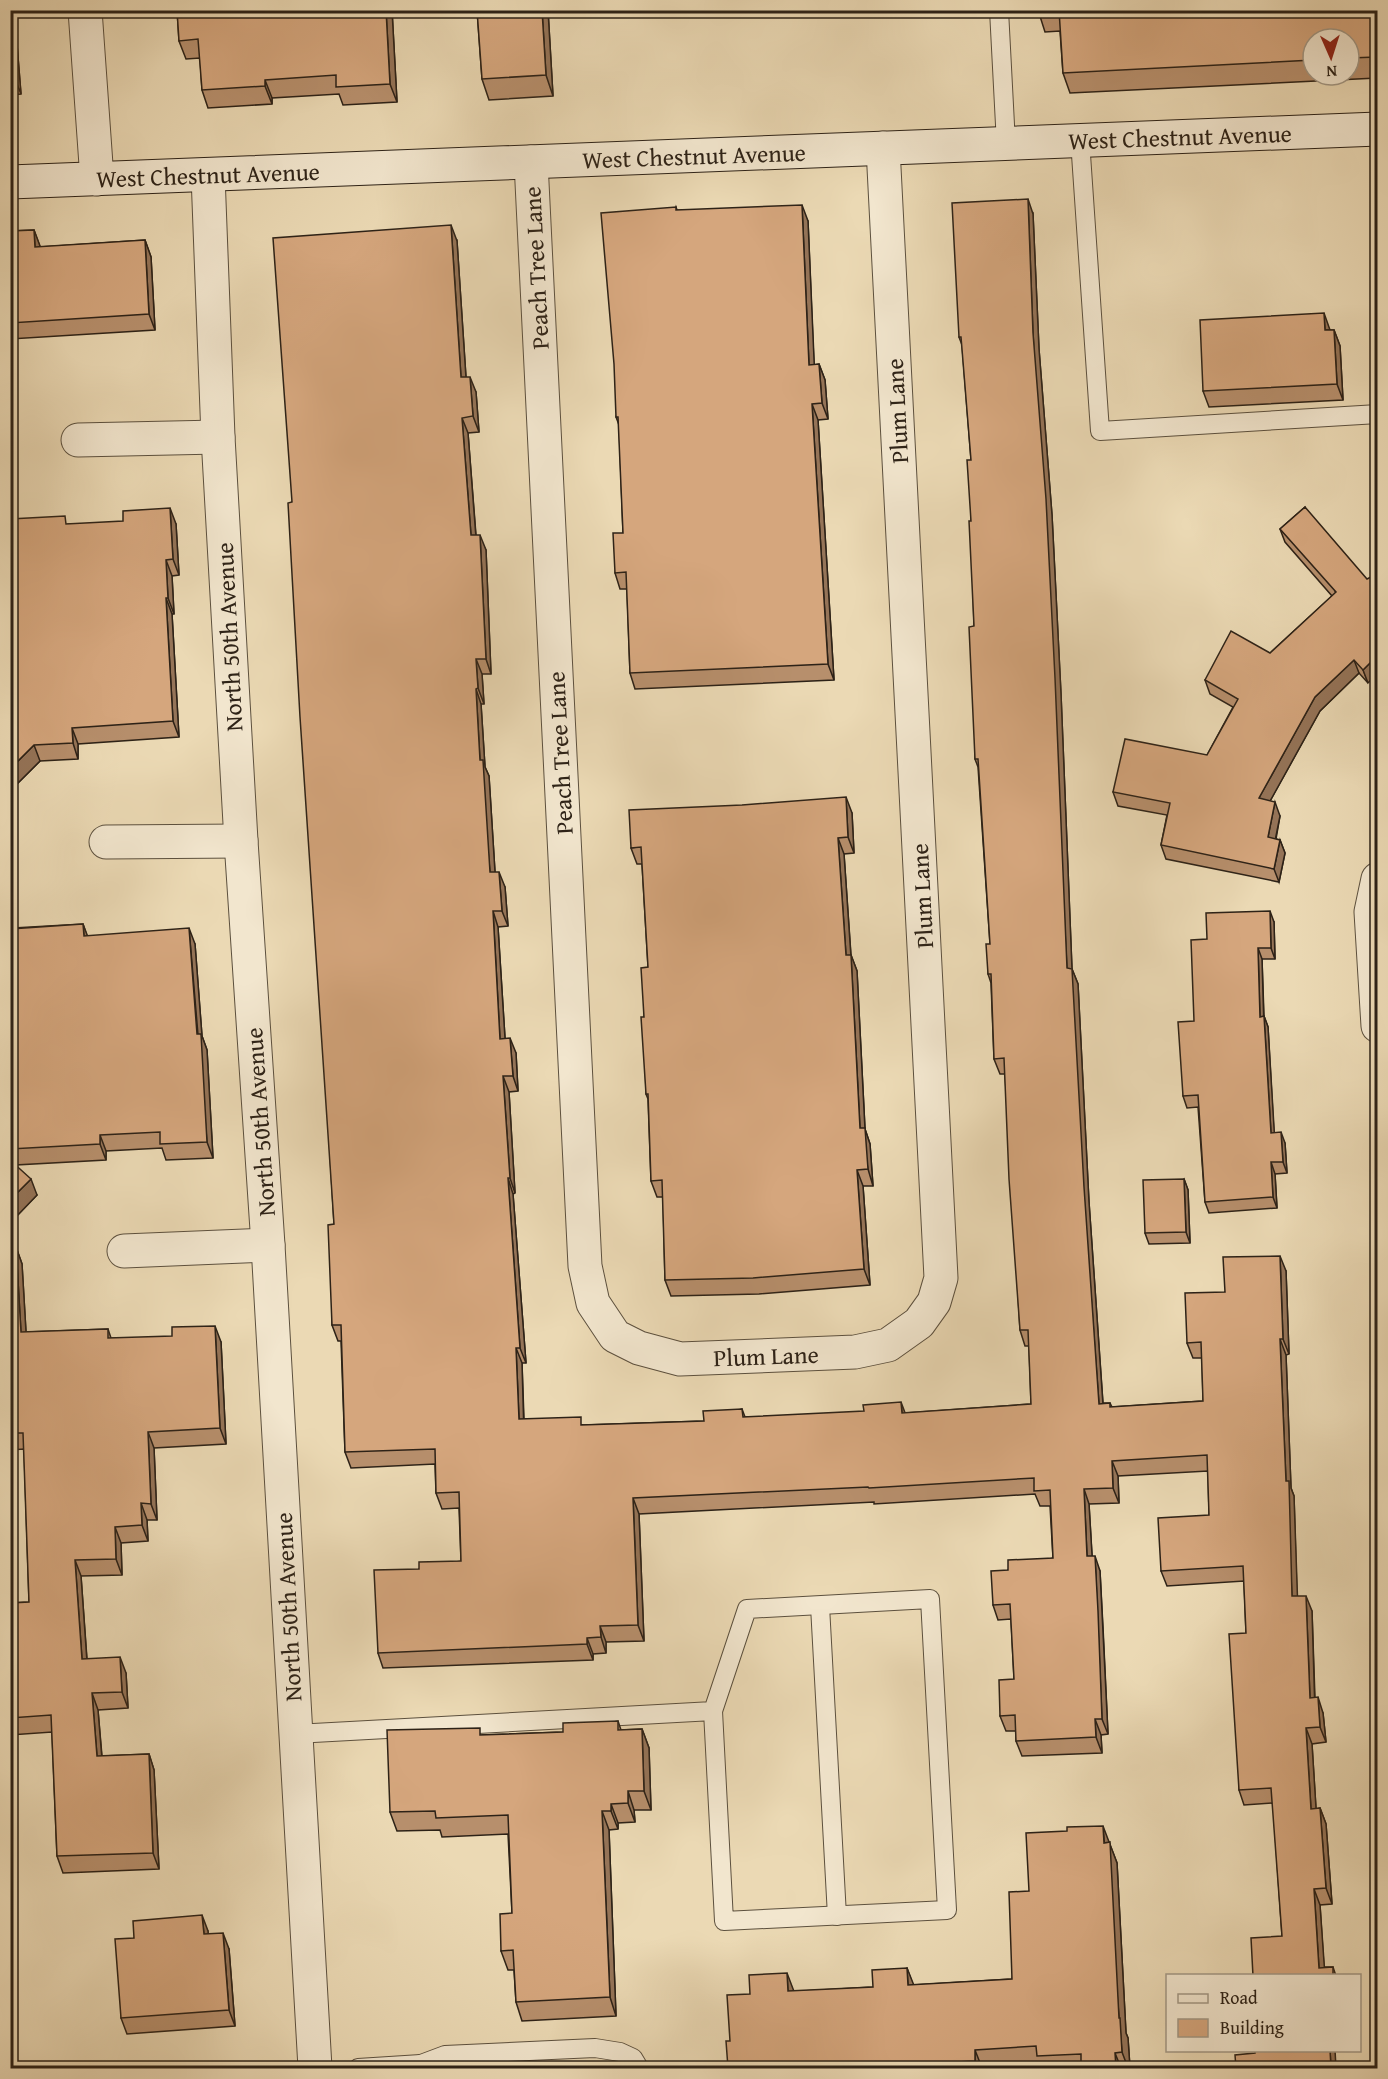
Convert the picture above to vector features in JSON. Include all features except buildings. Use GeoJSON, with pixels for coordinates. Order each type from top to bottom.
{"type":"FeatureCollection","features":[{"type":"Feature","properties":{"kind":"street"},"geometry":{"type":"LineString","coordinates":[[85,10],[97,179]]}},
{"type":"Feature","properties":{"kind":"street","name":"West Chestnut Avenue"},"geometry":{"type":"LineString","coordinates":[[10,183],[1377,129]]}},
{"type":"Feature","properties":{"kind":"street","name":"Plum Lane"},"geometry":{"type":"LineString","coordinates":[[615,1336],[639,1348],[680,1359],[855,1352],[888,1345],[919,1323],[934,1302],[941,1278],[883,148]]}},
{"type":"Feature","properties":{"kind":"street","name":"Peach Tree Lane"},"geometry":{"type":"LineString","coordinates":[[531,162],[585,1266],[593,1303],[615,1336]]}},
{"type":"Feature","properties":{"kind":"street","name":"North 50th Avenue"},"geometry":{"type":"LineString","coordinates":[[208,175],[218,437],[241,841],[268,1245],[315,2068]]}},
{"type":"Feature","properties":{"kind":"street"},"geometry":{"type":"LineString","coordinates":[[78,440],[218,437]]}},
{"type":"Feature","properties":{"kind":"street"},"geometry":{"type":"LineString","coordinates":[[106,842],[241,841]]}},
{"type":"Feature","properties":{"kind":"street"},"geometry":{"type":"LineString","coordinates":[[1377,879],[1371,912],[1377,1026]]}},
{"type":"Feature","properties":{"kind":"street"},"geometry":{"type":"LineString","coordinates":[[124,1251],[268,1245]]}},
{"type":"Feature","properties":{"kind":"lane"},"geometry":{"type":"LineString","coordinates":[[999,10],[1006,144]]}},
{"type":"Feature","properties":{"kind":"lane"},"geometry":{"type":"LineString","coordinates":[[1080,140],[1100,431],[1377,414]]}},
{"type":"Feature","properties":{"kind":"lane"},"geometry":{"type":"LineString","coordinates":[[930,1599],[947,1910],[724,1921],[713,1712],[747,1610],[820,1606],[930,1599]]}},
{"type":"Feature","properties":{"kind":"lane"},"geometry":{"type":"LineString","coordinates":[[820,1606],[837,1916]]}},
{"type":"Feature","properties":{"kind":"lane"},"geometry":{"type":"LineString","coordinates":[[296,1734],[713,1712]]}},
{"type":"Feature","properties":{"kind":"lane"},"geometry":{"type":"LineString","coordinates":[[358,2068],[421,2066],[445,2055],[595,2048],[620,2052],[633,2058],[639,2068]]}}]}
